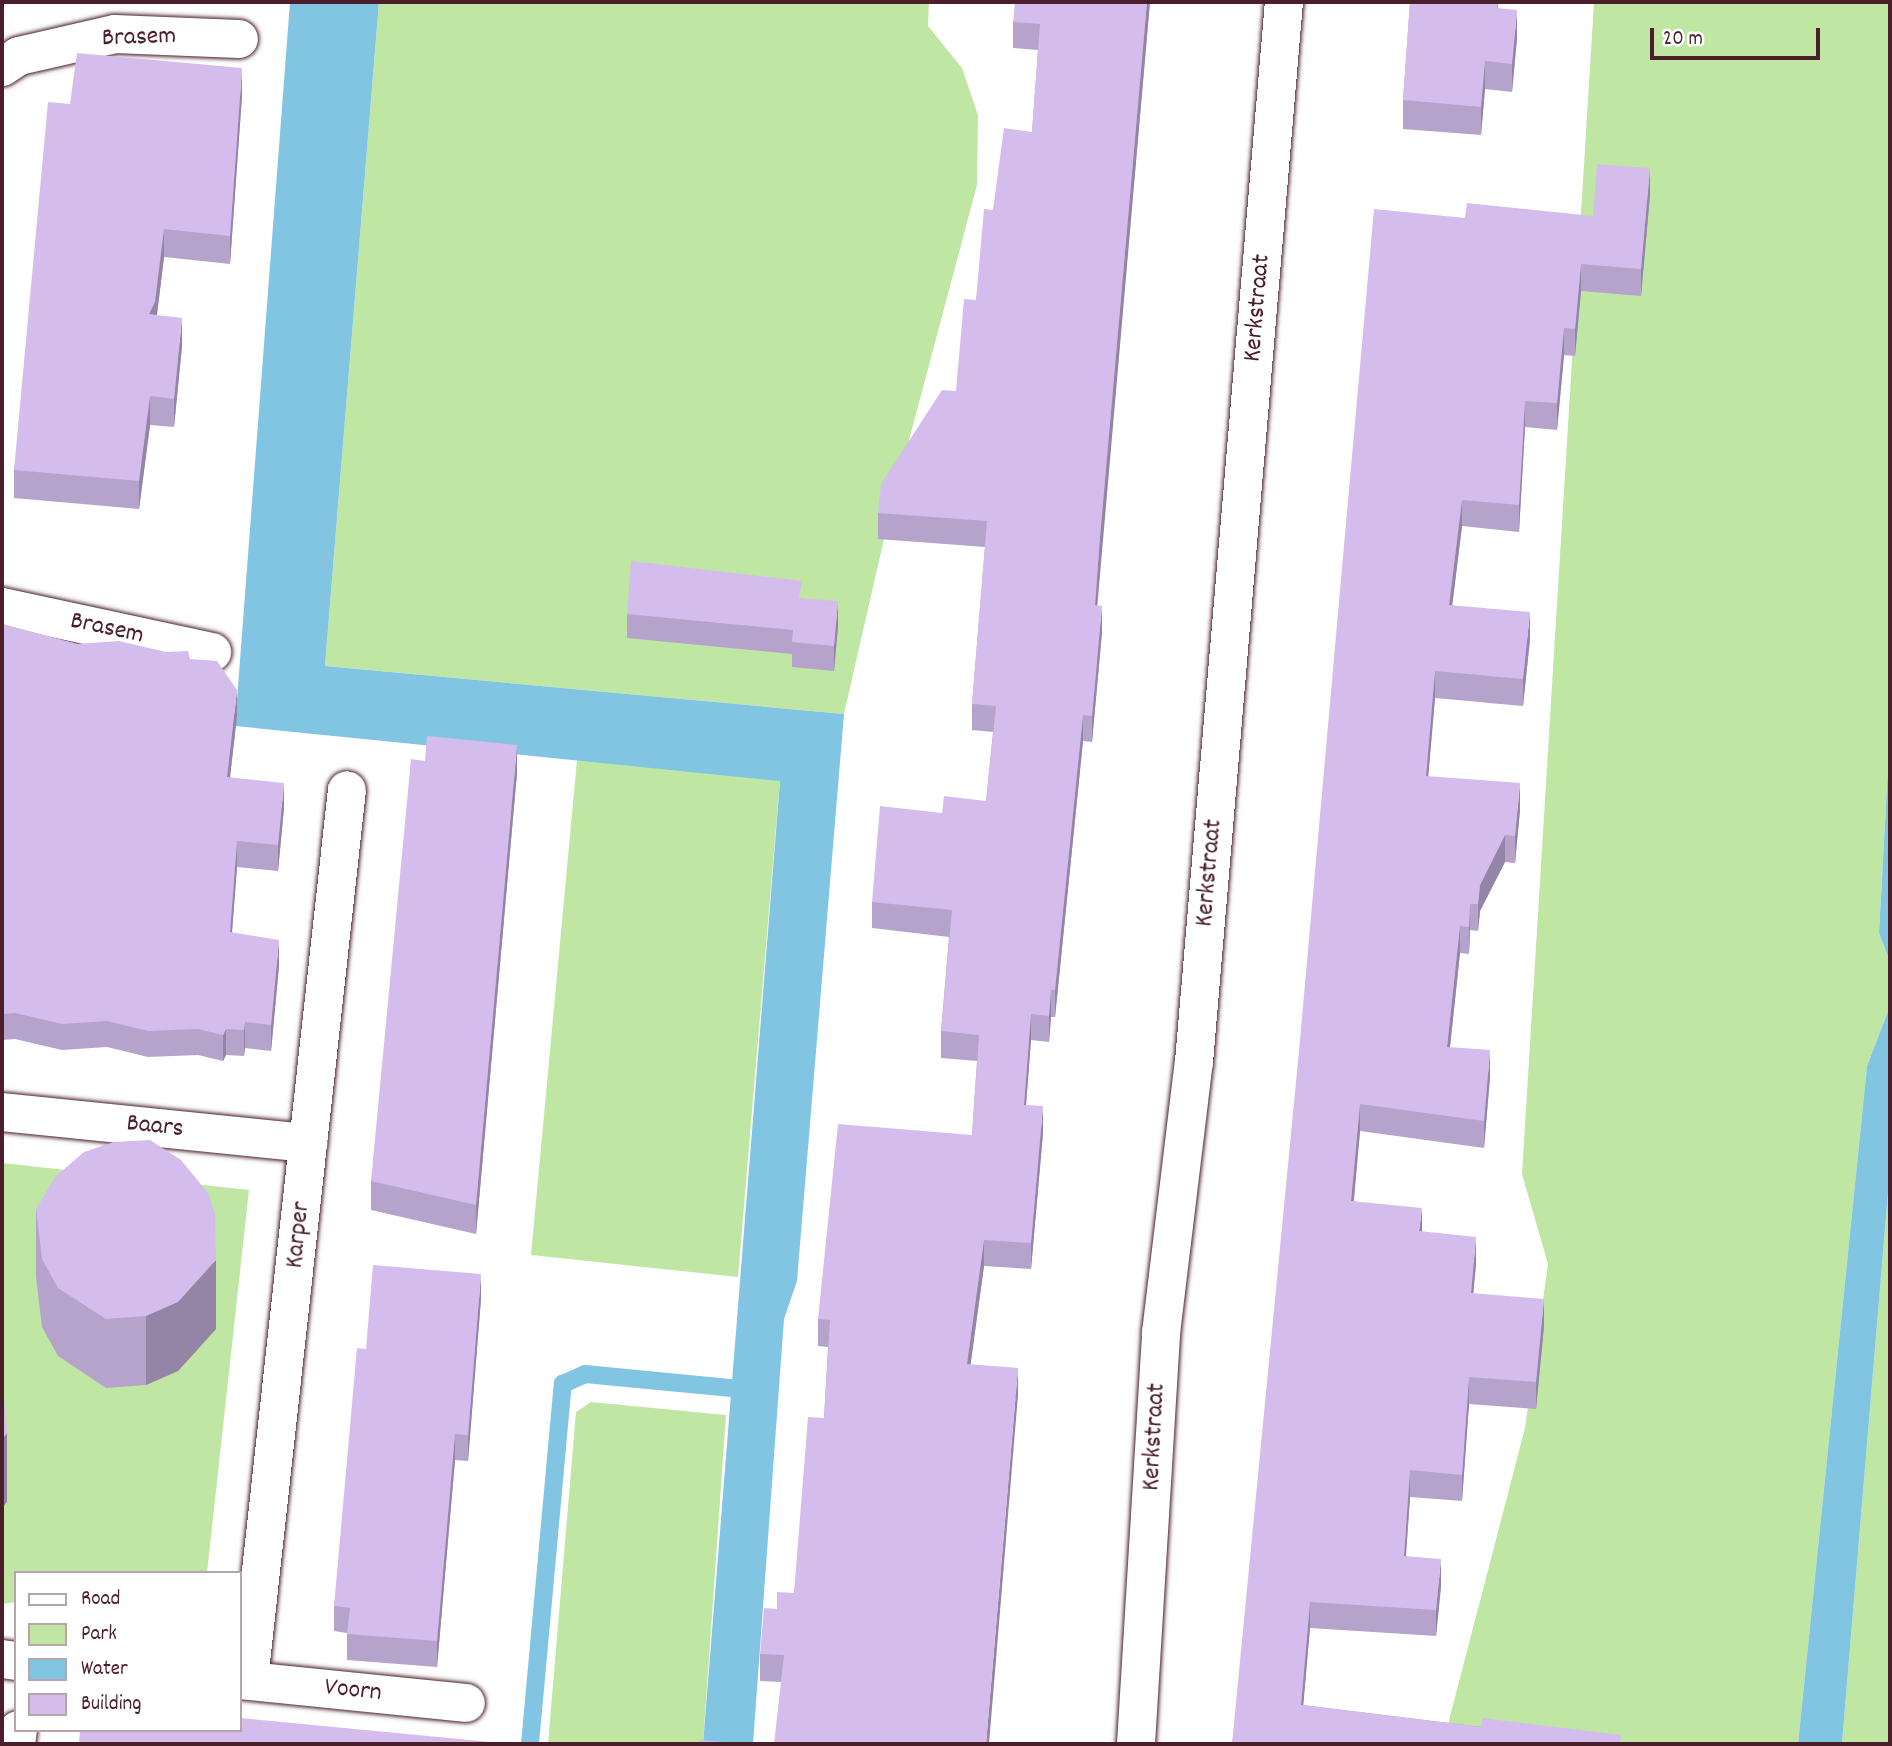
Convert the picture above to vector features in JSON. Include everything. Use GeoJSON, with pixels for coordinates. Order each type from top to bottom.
{"type":"FeatureCollection","features":[{"type":"Feature","properties":{"kind":"street","name":"Kerkstraat"},"geometry":{"type":"LineString","coordinates":[[1136,1744],[1161,1333],[1194,1062],[1284,2]]}},
{"type":"Feature","properties":{"kind":"street","name":"Brasem"},"geometry":{"type":"LineString","coordinates":[[2,67],[19,56],[115,34],[239,39]]}},
{"type":"Feature","properties":{"kind":"street","name":"Brasem"},"geometry":{"type":"LineString","coordinates":[[2,607],[212,652]]}},
{"type":"Feature","properties":{"kind":"street","name":"Karper"},"geometry":{"type":"LineString","coordinates":[[244,1680],[347,790]]}},
{"type":"Feature","properties":{"kind":"street","name":"Baars"},"geometry":{"type":"LineString","coordinates":[[2,1112],[308,1143]]}},
{"type":"Feature","properties":{"kind":"street","name":"Voorn"},"geometry":{"type":"LineString","coordinates":[[244,1680],[466,1703]]}},
{"type":"Feature","properties":{"kind":"green space"},"geometry":{"type":"Polygon","coordinates":[[[379,2],[929,2],[928,26],[962,68],[978,115],[977,185],[892,504],[844,714],[325,666],[379,2]]]}},
{"type":"Feature","properties":{"kind":"green space"},"geometry":{"type":"Polygon","coordinates":[[[1594,2],[1890,2],[1890,731],[1879,933],[1890,962],[1890,1006],[1867,1066],[1798,1744],[1605,1744],[1447,1728],[1525,1428],[1548,1264],[1522,1174],[1594,2]]]}},
{"type":"Feature","properties":{"kind":"green space"},"geometry":{"type":"Polygon","coordinates":[[[577,760],[780,780],[738,1277],[531,1255],[577,760]]]}},
{"type":"Feature","properties":{"kind":"green space"},"geometry":{"type":"Polygon","coordinates":[[[2,1163],[249,1190],[207,1571],[14,1571],[14,1602],[2,1604],[2,1163]]]}},
{"type":"Feature","properties":{"kind":"green space"},"geometry":{"type":"Polygon","coordinates":[[[1890,1169],[1890,1744],[1842,1744],[1890,1169]]]}},
{"type":"Feature","properties":{"kind":"green space"},"geometry":{"type":"Polygon","coordinates":[[[591,1402],[726,1415],[703,1744],[548,1744],[576,1412],[591,1402]]]}},
{"type":"Feature","properties":{"kind":"water"},"geometry":{"type":"Polygon","coordinates":[[[290,2],[379,2],[325,666],[844,714],[797,1281],[784,1319],[753,1744],[703,1744],[780,781],[235,726],[290,2]]]}},
{"type":"Feature","properties":{"kind":"water"},"geometry":{"type":"Polygon","coordinates":[[[1890,731],[1890,962],[1879,933],[1890,731]]]}},
{"type":"Feature","properties":{"kind":"water"},"geometry":{"type":"Polygon","coordinates":[[[1890,1006],[1890,1169],[1842,1744],[1798,1744],[1867,1066],[1890,1006]]]}},
{"type":"Feature","properties":{"kind":"building"},"geometry":{"type":"Polygon","coordinates":[[[1015,2],[1147,2],[1100,537],[1095,605],[1102,606],[1092,716],[1083,715],[1055,990],[1051,990],[1049,1016],[1031,1014],[1024,1105],[1043,1106],[1031,1243],[984,1240],[967,1364],[1018,1368],[986,1744],[774,1744],[784,1655],[760,1654],[764,1608],[777,1609],[777,1592],[794,1593],[808,1417],[824,1418],[830,1320],[818,1319],[838,1124],[972,1135],[979,1035],[941,1031],[952,910],[872,902],[880,806],[942,813],[944,796],[986,801],[996,706],[972,704],[987,521],[878,513],[881,484],[942,390],[956,391],[964,299],[976,300],[984,209],[993,210],[1004,128],[1032,132],[1040,24],[1013,22],[1015,2]]]}},
{"type":"Feature","properties":{"kind":"building"},"geometry":{"type":"Polygon","coordinates":[[[1410,2],[1497,2],[1497,8],[1517,10],[1512,64],[1485,61],[1481,107],[1403,100],[1410,2]]]}},
{"type":"Feature","properties":{"kind":"building"},"geometry":{"type":"Polygon","coordinates":[[[77,53],[242,68],[230,236],[164,229],[155,302],[149,314],[182,318],[174,399],[150,396],[139,481],[14,470],[48,102],[70,104],[77,53]]]}},
{"type":"Feature","properties":{"kind":"building"},"geometry":{"type":"Polygon","coordinates":[[[1597,164],[1650,168],[1641,269],[1581,264],[1575,329],[1564,328],[1557,403],[1525,401],[1519,505],[1462,500],[1449,605],[1530,612],[1523,679],[1435,671],[1426,776],[1520,783],[1515,836],[1505,835],[1480,885],[1478,904],[1470,904],[1469,927],[1460,926],[1447,1047],[1490,1050],[1484,1121],[1360,1104],[1351,1201],[1422,1208],[1419,1231],[1476,1237],[1471,1293],[1544,1299],[1536,1382],[1469,1377],[1462,1475],[1410,1470],[1404,1556],[1441,1559],[1436,1610],[1310,1602],[1301,1705],[1481,1727],[1482,1718],[1621,1735],[1620,1744],[1232,1744],[1299,1051],[1374,209],[1465,218],[1467,203],[1593,216],[1597,164]]]}},
{"type":"Feature","properties":{"kind":"building"},"geometry":{"type":"Polygon","coordinates":[[[631,561],[802,581],[799,598],[838,601],[834,646],[792,642],[793,630],[627,614],[631,561]]]}},
{"type":"Feature","properties":{"kind":"building"},"geometry":{"type":"Polygon","coordinates":[[[2,624],[77,644],[119,641],[166,652],[188,651],[190,659],[217,661],[237,690],[227,777],[284,783],[278,845],[237,841],[230,932],[279,940],[271,1025],[245,1022],[244,1030],[226,1029],[223,1035],[198,1029],[148,1031],[107,1021],[62,1024],[15,1013],[2,1014],[2,624]]]}},
{"type":"Feature","properties":{"kind":"building"},"geometry":{"type":"Polygon","coordinates":[[[427,736],[517,745],[476,1205],[371,1181],[411,759],[425,761],[427,736]]]}},
{"type":"Feature","properties":{"kind":"building"},"geometry":{"type":"Polygon","coordinates":[[[150,1140],[181,1160],[208,1193],[215,1214],[216,1260],[178,1302],[146,1316],[106,1319],[58,1288],[42,1259],[36,1209],[55,1177],[84,1152],[114,1142],[150,1140]]]}},
{"type":"Feature","properties":{"kind":"building"},"geometry":{"type":"Polygon","coordinates":[[[373,1265],[481,1274],[468,1435],[455,1434],[437,1641],[347,1634],[350,1608],[334,1606],[357,1348],[366,1349],[373,1265]]]}},
{"type":"Feature","properties":{"kind":"building"},"geometry":{"type":"Polygon","coordinates":[[[2,1375],[7,1433],[2,1439],[2,1375]]]}},
{"type":"Feature","properties":{"kind":"building"},"geometry":{"type":"Polygon","coordinates":[[[242,1718],[501,1743],[501,1744],[79,1744],[80,1732],[242,1732],[242,1718]]]}},
{"type":"Feature","properties":{"kind":"building"},"geometry":{"type":"Polygon","coordinates":[[[699,1740],[746,1744],[699,1744],[699,1740]]]}},
{"type":"Feature","properties":{"kind":"waterway"},"geometry":{"type":"LineString","coordinates":[[530,1744],[563,1384],[585,1374],[750,1390]]}}]}
